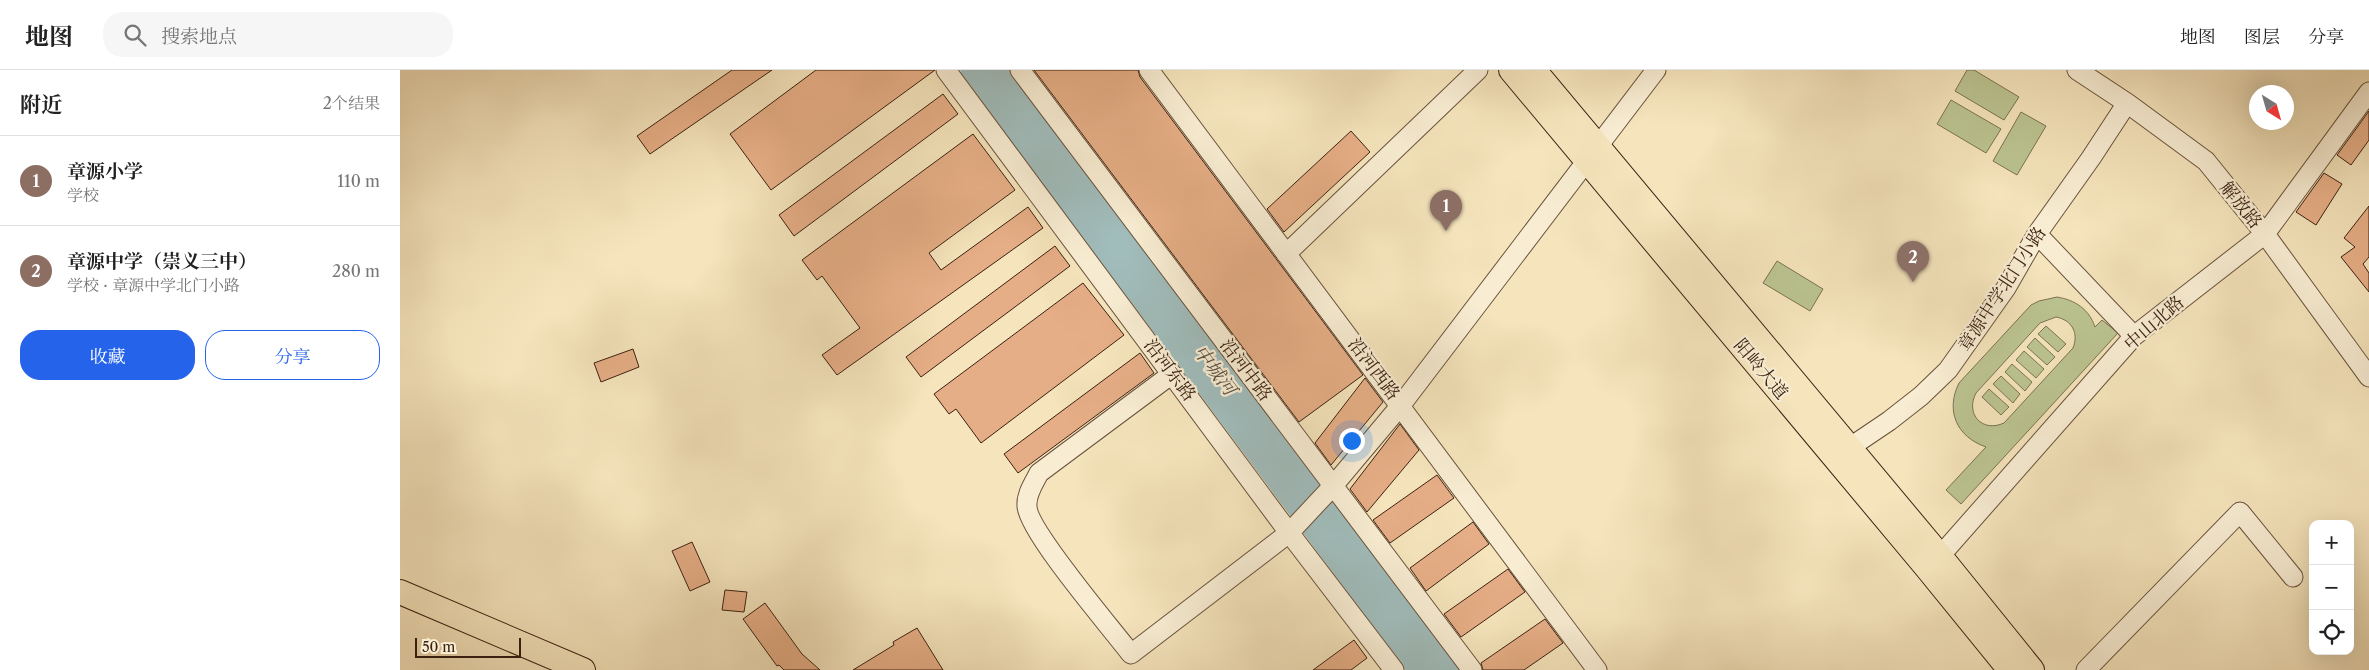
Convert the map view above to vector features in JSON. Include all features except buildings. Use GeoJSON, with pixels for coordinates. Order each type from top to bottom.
{"type":"FeatureCollection","features":[{"type":"Feature","properties":{"kind":"main road","name":"阳岭大道"},"geometry":{"type":"LineString","coordinates":[[1510,70],[1592,153],[1849,448],[1940,556],[2032,670]]}},
{"type":"Feature","properties":{"kind":"main road","name":"阳岭大道"},"geometry":{"type":"LineString","coordinates":[[1534,70],[1592,153],[2010,670]]}},
{"type":"Feature","properties":{"kind":"main road"},"geometry":{"type":"LineString","coordinates":[[400,592],[583,670]]}},
{"type":"Feature","properties":{"kind":"main road"},"geometry":{"type":"LineString","coordinates":[[400,604],[559,670]]}},
{"type":"Feature","properties":{"kind":"street","name":"沿河东路"},"geometry":{"type":"LineString","coordinates":[[946,70],[1172,374],[1295,526],[1394,670]]}},
{"type":"Feature","properties":{"kind":"street","name":"沿河中路"},"geometry":{"type":"LineString","coordinates":[[1020,70],[1328,491],[1472,670]]}},
{"type":"Feature","properties":{"kind":"street","name":"沿河西路"},"geometry":{"type":"LineString","coordinates":[[1149,70],[1597,670]]}},
{"type":"Feature","properties":{"kind":"street"},"geometry":{"type":"LineString","coordinates":[[1286,254],[1478,70]]}},
{"type":"Feature","properties":{"kind":"street"},"geometry":{"type":"LineString","coordinates":[[1172,374],[1039,473],[1030,488],[1026,506],[1045,544],[1131,654],[1295,526],[1328,491],[1401,405],[1656,70]]}},
{"type":"Feature","properties":{"kind":"street","name":"解放路"},"geometry":{"type":"LineString","coordinates":[[2077,70],[2127,103],[2206,161],[2265,234],[2369,378]]}},
{"type":"Feature","properties":{"kind":"street","name":"中山北路"},"geometry":{"type":"LineString","coordinates":[[1940,556],[2134,336],[2265,234],[2369,92]]}},
{"type":"Feature","properties":{"kind":"street","name":"章源中学北门小路"},"geometry":{"type":"LineString","coordinates":[[1849,448],[1889,421],[1921,396],[1948,370],[2006,288],[2037,234],[2127,103]]}},
{"type":"Feature","properties":{"kind":"street"},"geometry":{"type":"LineString","coordinates":[[2037,234],[2134,336]]}},
{"type":"Feature","properties":{"kind":"street"},"geometry":{"type":"LineString","coordinates":[[2086,670],[2240,512],[2293,577]]}},
{"type":"Feature","properties":{"kind":"green space"},"geometry":{"type":"Polygon","coordinates":[[[1967,70],[1974,70],[2019,97],[2004,120],[1955,91],[1967,70]]]}},
{"type":"Feature","properties":{"kind":"green space"},"geometry":{"type":"Polygon","coordinates":[[[1951,100],[2001,129],[1986,153],[1937,124],[1951,100]]]}},
{"type":"Feature","properties":{"kind":"green space"},"geometry":{"type":"Polygon","coordinates":[[[2021,112],[2046,126],[2017,175],[1993,161],[2021,112]]]}},
{"type":"Feature","properties":{"kind":"green space"},"geometry":{"type":"Polygon","coordinates":[[[1777,261],[1823,289],[1810,311],[1763,283],[1777,261]]]}},
{"type":"Feature","properties":{"kind":"green space"},"geometry":{"type":"Polygon","coordinates":[[[2057,297],[2070,300],[2085,310],[2095,327],[2102,320],[2118,333],[1961,504],[1946,490],[1986,447],[1968,437],[1956,422],[1953,403],[1955,393],[1959,383],[2031,305],[2057,297]],[[2056,317],[2040,323],[1976,393],[1973,408],[1978,420],[1989,425],[2004,423],[2073,348],[2075,337],[2073,328],[2062,319],[2056,317]]]}},
{"type":"Feature","properties":{"kind":"green space"},"geometry":{"type":"Polygon","coordinates":[[[2046,326],[2066,344],[2058,352],[2038,334],[2046,326]]]}},
{"type":"Feature","properties":{"kind":"green space"},"geometry":{"type":"Polygon","coordinates":[[[2035,338],[2055,357],[2047,365],[2027,347],[2035,338]]]}},
{"type":"Feature","properties":{"kind":"green space"},"geometry":{"type":"Polygon","coordinates":[[[2024,351],[2044,369],[2036,378],[2016,360],[2024,351]]]}},
{"type":"Feature","properties":{"kind":"green space"},"geometry":{"type":"Polygon","coordinates":[[[2012,364],[2032,382],[2025,391],[2005,372],[2012,364]]]}},
{"type":"Feature","properties":{"kind":"green space"},"geometry":{"type":"Polygon","coordinates":[[[2001,376],[2020,394],[2013,403],[1993,384],[2001,376]]]}},
{"type":"Feature","properties":{"kind":"green space"},"geometry":{"type":"Polygon","coordinates":[[[1989,389],[2009,407],[2001,415],[1982,397],[1989,389]]]}},
{"type":"Feature","properties":{"kind":"waterway","name":"中城河"},"geometry":{"type":"LineString","coordinates":[[973,70],[1421,670]]}},
{"type":"Feature","properties":{"kind":"waterway","name":"中城河"},"geometry":{"type":"LineString","coordinates":[[999,70],[1447,670]]}},
{"type":"Feature","properties":{"kind":"place","name":"章源小学"},"geometry":{"type":"Point","coordinates":[1446,231]}},
{"type":"Feature","properties":{"kind":"place","name":"章源中学（崇义三中）"},"geometry":{"type":"Point","coordinates":[1913,282]}}]}
